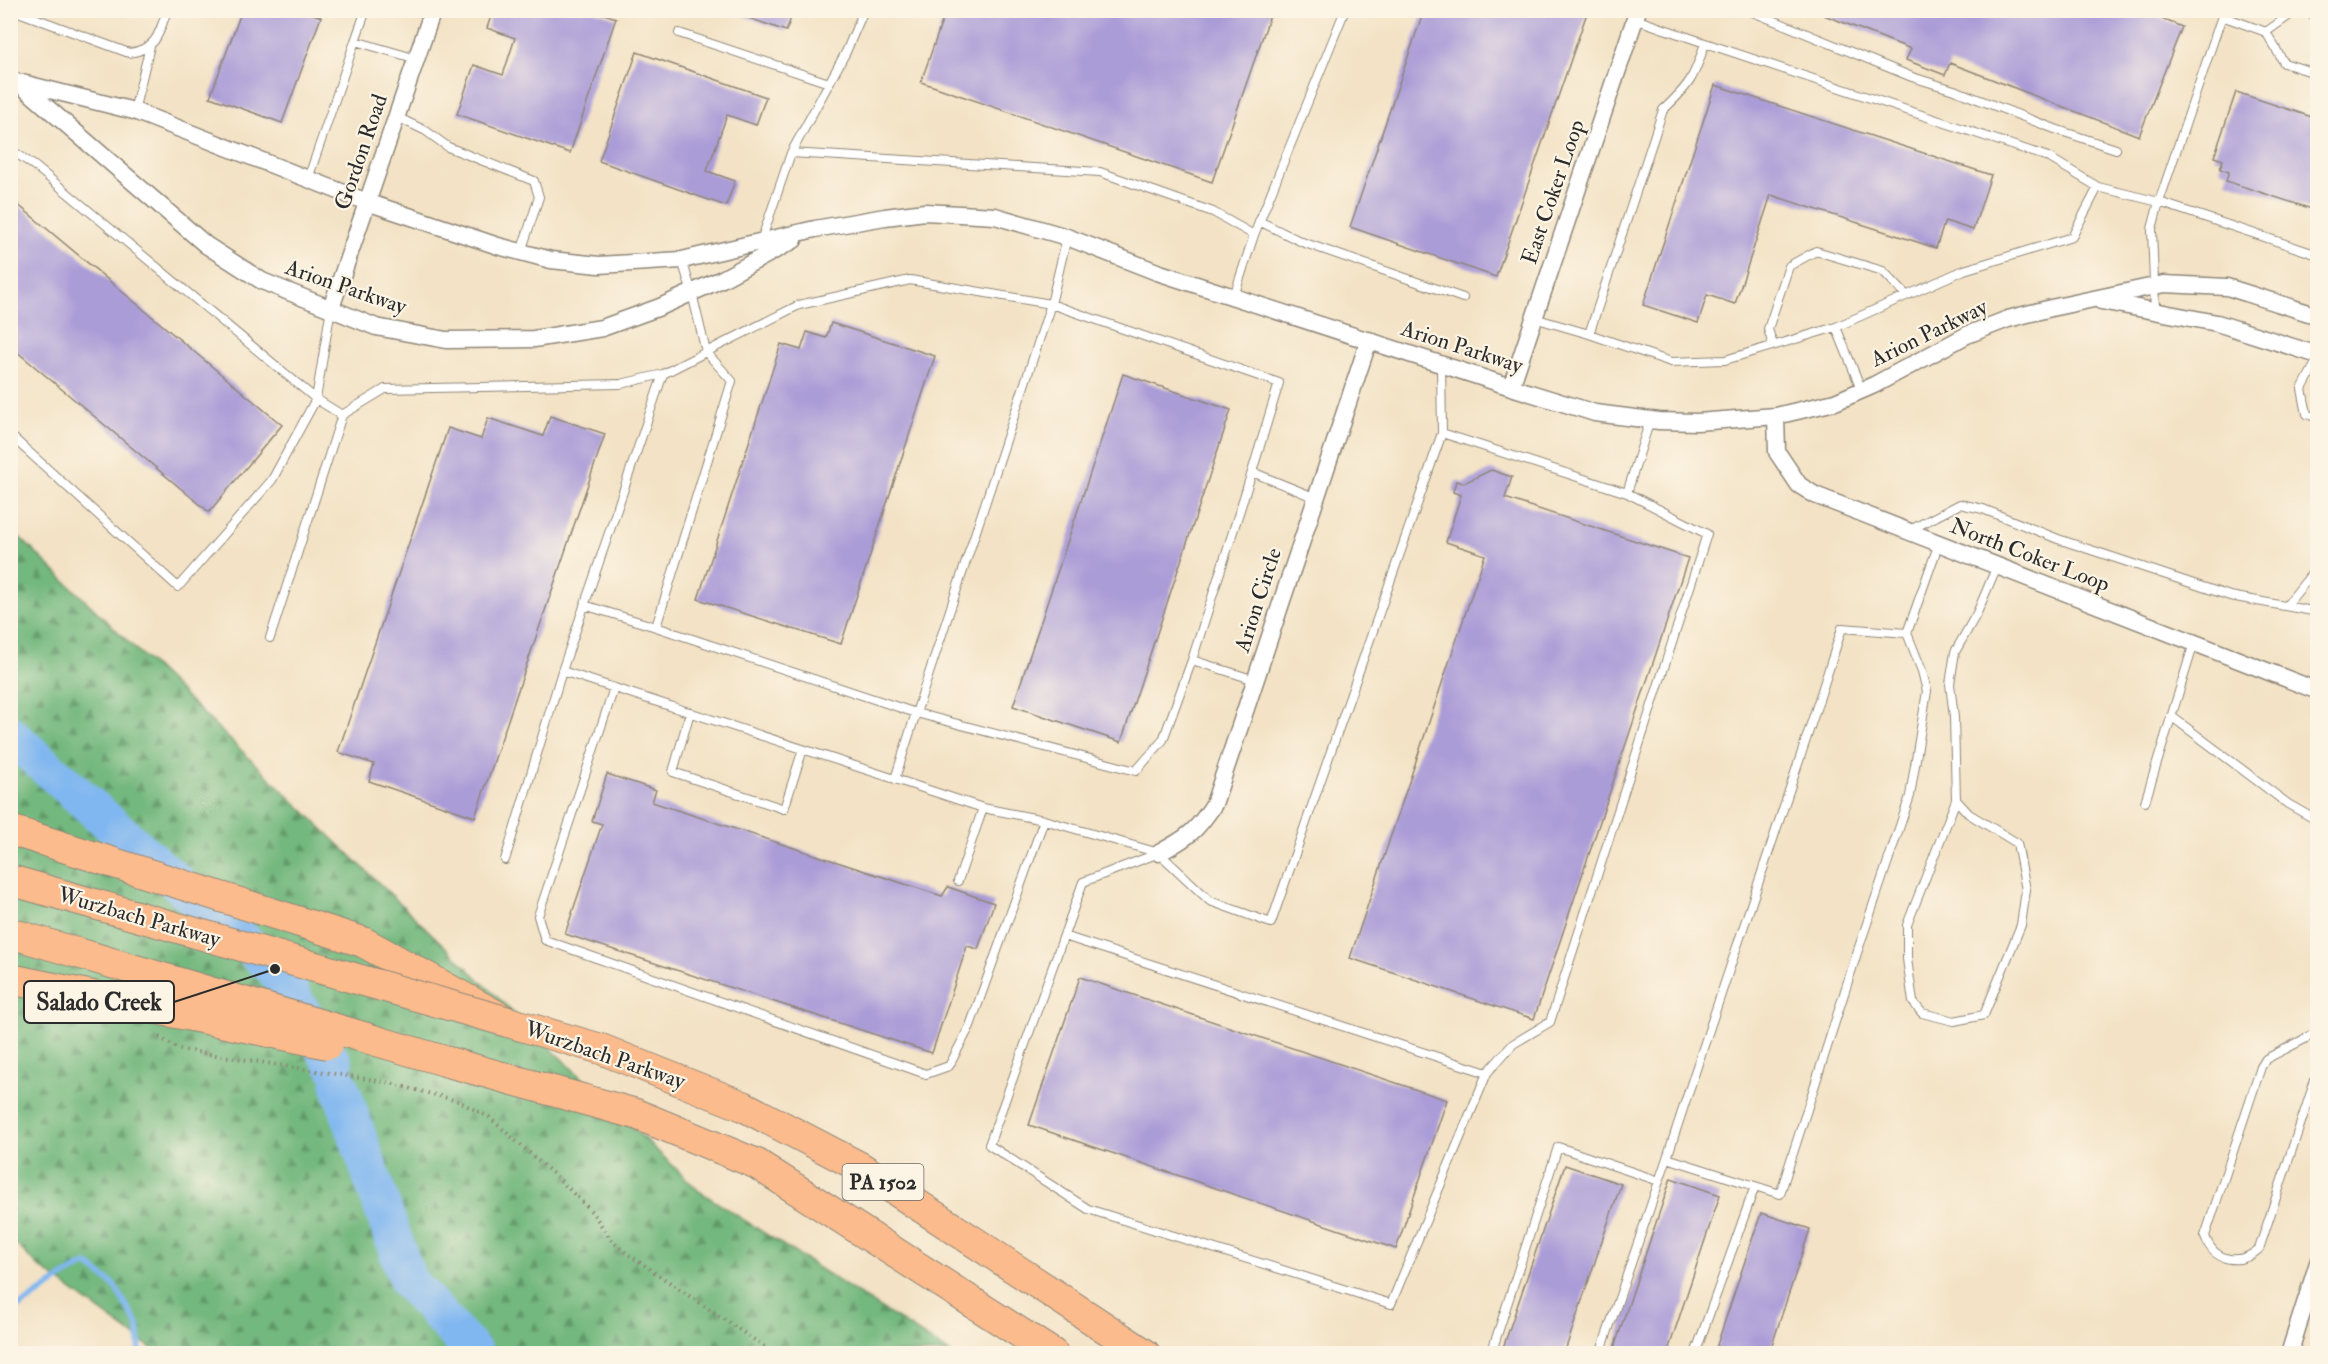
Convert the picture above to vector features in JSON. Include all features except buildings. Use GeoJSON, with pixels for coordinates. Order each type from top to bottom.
{"type":"FeatureCollection","features":[{"type":"Feature","properties":{"kind":"highway"},"geometry":{"type":"LineString","coordinates":[[10,830],[363,942],[508,1022]]}},
{"type":"Feature","properties":{"kind":"highway","name":"Wurzbach Parkway"},"geometry":{"type":"LineString","coordinates":[[10,880],[601,1049],[743,1106],[860,1167],[1144,1353]]}},
{"type":"Feature","properties":{"kind":"highway","name":"Wurzbach Parkway"},"geometry":{"type":"LineString","coordinates":[[10,933],[448,1062],[636,1114],[757,1164],[1053,1353]]}},
{"type":"Feature","properties":{"kind":"highway"},"geometry":{"type":"LineString","coordinates":[[10,979],[303,1040],[448,1062]]}},
{"type":"Feature","properties":{"kind":"street","name":"Gordon Road"},"geometry":{"type":"LineString","coordinates":[[331,308],[433,10]]}},
{"type":"Feature","properties":{"kind":"street","name":"East Coker Loop"},"geometry":{"type":"LineString","coordinates":[[1511,387],[1637,15]]}},
{"type":"Feature","properties":{"kind":"street","name":"Arion Parkway"},"geometry":{"type":"LineString","coordinates":[[14,81],[134,111],[367,202],[551,260],[599,265],[682,260],[815,229],[925,212],[995,216],[1067,237],[1157,272],[1511,387],[1595,413],[1650,420],[1697,422],[1776,416],[1835,402],[1862,391],[1967,335],[2008,319],[2164,284],[2227,287],[2318,316]]}},
{"type":"Feature","properties":{"kind":"street","name":"Arion Parkway"},"geometry":{"type":"LineString","coordinates":[[14,81],[206,245],[262,281],[376,327],[446,340],[534,339],[602,328],[660,308],[815,229]]}},
{"type":"Feature","properties":{"kind":"street","name":"Arion Parkway"},"geometry":{"type":"LineString","coordinates":[[2091,300],[2156,310],[2217,323],[2318,354]]}},
{"type":"Feature","properties":{"kind":"street","name":"Arion Circle"},"geometry":{"type":"LineString","coordinates":[[1160,853],[1183,840],[1200,826],[1214,804],[1368,340]]}},
{"type":"Feature","properties":{"kind":"street","name":"North Coker Loop"},"geometry":{"type":"LineString","coordinates":[[1776,416],[1777,452],[1800,485],[1815,495],[2318,691]]}},
{"type":"Feature","properties":{"kind":"street"},"geometry":{"type":"LineString","coordinates":[[2289,1353],[2318,1263]]}},
{"type":"Feature","properties":{"kind":"lane"},"geometry":{"type":"LineString","coordinates":[[13,10],[129,53],[142,51],[158,37],[167,10]]}},
{"type":"Feature","properties":{"kind":"lane"},"geometry":{"type":"LineString","coordinates":[[308,179],[366,10]]}},
{"type":"Feature","properties":{"kind":"lane"},"geometry":{"type":"LineString","coordinates":[[761,241],[791,153],[846,52],[864,10]]}},
{"type":"Feature","properties":{"kind":"lane"},"geometry":{"type":"LineString","coordinates":[[1234,296],[1259,221],[1345,10]]}},
{"type":"Feature","properties":{"kind":"lane"},"geometry":{"type":"LineString","coordinates":[[1748,10],[1912,77],[2116,149]]}},
{"type":"Feature","properties":{"kind":"lane"},"geometry":{"type":"LineString","coordinates":[[2266,32],[2298,10],[2318,16]]}},
{"type":"Feature","properties":{"kind":"lane"},"geometry":{"type":"LineString","coordinates":[[2156,310],[2152,229],[2223,13],[2266,32],[2284,63],[2318,75]]}},
{"type":"Feature","properties":{"kind":"lane"},"geometry":{"type":"LineString","coordinates":[[1637,15],[1705,43],[2048,157],[2098,187],[2159,202],[2318,255]]}},
{"type":"Feature","properties":{"kind":"lane"},"geometry":{"type":"LineString","coordinates":[[679,33],[829,83]]}},
{"type":"Feature","properties":{"kind":"lane"},"geometry":{"type":"LineString","coordinates":[[355,41],[417,59]]}},
{"type":"Feature","properties":{"kind":"lane"},"geometry":{"type":"LineString","coordinates":[[1588,334],[1663,110],[1683,92],[1695,76],[1705,43]]}},
{"type":"Feature","properties":{"kind":"lane"},"geometry":{"type":"LineString","coordinates":[[134,111],[150,46]]}},
{"type":"Feature","properties":{"kind":"lane"},"geometry":{"type":"LineString","coordinates":[[397,117],[426,131],[448,147],[534,181],[539,196],[521,252]]}},
{"type":"Feature","properties":{"kind":"lane"},"geometry":{"type":"LineString","coordinates":[[10,149],[36,167],[316,399],[342,415]]}},
{"type":"Feature","properties":{"kind":"lane"},"geometry":{"type":"LineString","coordinates":[[791,153],[1100,172],[1213,212],[1254,235]]}},
{"type":"Feature","properties":{"kind":"lane"},"geometry":{"type":"LineString","coordinates":[[1534,318],[1671,362],[1725,360],[1836,327],[1964,270],[2072,237],[2098,187]]}},
{"type":"Feature","properties":{"kind":"lane"},"geometry":{"type":"LineString","coordinates":[[1259,221],[1302,242],[1463,298]]}},
{"type":"Feature","properties":{"kind":"lane"},"geometry":{"type":"LineString","coordinates":[[895,778],[1051,304],[1067,237]]}},
{"type":"Feature","properties":{"kind":"lane"},"geometry":{"type":"LineString","coordinates":[[1773,345],[1768,329],[1789,266],[1816,251],[1883,271],[1906,295]]}},
{"type":"Feature","properties":{"kind":"lane"},"geometry":{"type":"LineString","coordinates":[[656,627],[732,381],[706,352],[682,260]]}},
{"type":"Feature","properties":{"kind":"lane"},"geometry":{"type":"LineString","coordinates":[[270,638],[342,415],[386,389],[621,384],[663,374],[799,305],[910,280],[1051,304],[1279,383],[1192,660],[1162,740],[1136,771],[916,713],[584,605]]}},
{"type":"Feature","properties":{"kind":"lane"},"geometry":{"type":"LineString","coordinates":[[10,435],[178,587],[272,480],[316,399],[331,308]]}},
{"type":"Feature","properties":{"kind":"lane"},"geometry":{"type":"LineString","coordinates":[[1836,327],[1862,391]]}},
{"type":"Feature","properties":{"kind":"lane"},"geometry":{"type":"LineString","coordinates":[[2318,359],[2302,389],[2307,414],[2318,418]]}},
{"type":"Feature","properties":{"kind":"lane"},"geometry":{"type":"LineString","coordinates":[[562,672],[982,808],[1044,820],[1160,853],[1210,901],[1271,923],[1442,433],[1441,364]]}},
{"type":"Feature","properties":{"kind":"lane"},"geometry":{"type":"LineString","coordinates":[[505,860],[562,672],[663,374]]}},
{"type":"Feature","properties":{"kind":"lane"},"geometry":{"type":"LineString","coordinates":[[1628,493],[1650,420]]}},
{"type":"Feature","properties":{"kind":"lane"},"geometry":{"type":"LineString","coordinates":[[1160,853],[1083,882],[988,1145],[1088,1209],[1391,1304],[1487,1073],[1513,1044],[1550,1022],[1707,534],[1628,493],[1442,433]]}},
{"type":"Feature","properties":{"kind":"lane"},"geometry":{"type":"LineString","coordinates":[[1252,472],[1316,498]]}},
{"type":"Feature","properties":{"kind":"lane"},"geometry":{"type":"LineString","coordinates":[[1908,531],[1960,504],[1983,509],[2058,539],[2230,596],[2318,612]]}},
{"type":"Feature","properties":{"kind":"lane"},"geometry":{"type":"LineString","coordinates":[[1667,1158],[1780,1194],[1910,796],[1927,691],[1907,633],[1939,543]]}},
{"type":"Feature","properties":{"kind":"lane"},"geometry":{"type":"LineString","coordinates":[[1956,800],[1969,814],[2017,843],[2026,890],[2021,925],[1984,1015],[1954,1021],[1922,1013],[1913,1002],[1906,960],[1907,925],[1956,800],[1954,717],[1950,684],[1955,652],[1977,613],[1997,566]]}},
{"type":"Feature","properties":{"kind":"lane"},"geometry":{"type":"LineString","coordinates":[[2286,606],[2318,566]]}},
{"type":"Feature","properties":{"kind":"lane"},"geometry":{"type":"LineString","coordinates":[[1600,1353],[1795,778],[1842,628],[1907,633]]}},
{"type":"Feature","properties":{"kind":"lane"},"geometry":{"type":"LineString","coordinates":[[2145,802],[2194,643]]}},
{"type":"Feature","properties":{"kind":"lane"},"geometry":{"type":"LineString","coordinates":[[1192,660],[1255,680]]}},
{"type":"Feature","properties":{"kind":"lane"},"geometry":{"type":"LineString","coordinates":[[614,688],[538,916],[545,940],[926,1074],[949,1066],[970,1026],[1044,820]]}},
{"type":"Feature","properties":{"kind":"lane"},"geometry":{"type":"LineString","coordinates":[[690,712],[673,772],[784,809],[803,749]]}},
{"type":"Feature","properties":{"kind":"lane"},"geometry":{"type":"LineString","coordinates":[[2172,716],[2288,804],[2318,821]]}},
{"type":"Feature","properties":{"kind":"lane"},"geometry":{"type":"LineString","coordinates":[[958,881],[982,808]]}},
{"type":"Feature","properties":{"kind":"lane"},"geometry":{"type":"LineString","coordinates":[[1064,936],[1487,1073]]}},
{"type":"Feature","properties":{"kind":"lane"},"geometry":{"type":"LineString","coordinates":[[2318,1032],[2266,1059],[2261,1066],[2205,1236],[2208,1245],[2215,1253],[2226,1259],[2240,1260],[2250,1257],[2259,1249],[2318,1071]]}},
{"type":"Feature","properties":{"kind":"lane"},"geometry":{"type":"LineString","coordinates":[[1491,1353],[1558,1147],[1659,1181]]}},
{"type":"Feature","properties":{"kind":"lane"},"geometry":{"type":"LineString","coordinates":[[1695,1353],[1755,1186]]}},
{"type":"Feature","properties":{"kind":"path"},"geometry":{"type":"LineString","coordinates":[[525,1149],[592,1212],[612,1241],[626,1253],[775,1353]]}},
{"type":"Feature","properties":{"kind":"green space"},"geometry":{"type":"Polygon","coordinates":[[[10,528],[699,1191],[950,1353],[158,1353],[38,1266],[10,1238],[10,528]]]}},
{"type":"Feature","properties":{"kind":"waterway"},"geometry":{"type":"LineString","coordinates":[[10,735],[275,969],[334,1065]]}},
{"type":"Feature","properties":{"kind":"waterway"},"geometry":{"type":"LineString","coordinates":[[340,1086],[408,1281],[475,1354]]}},
{"type":"Feature","properties":{"kind":"waterway"},"geometry":{"type":"LineString","coordinates":[[10,1312],[67,1274],[87,1264],[114,1285],[138,1325],[140,1354]]}},
{"type":"Feature","properties":{"kind":"place","name":"Salado Creek"},"geometry":{"type":"Point","coordinates":[275,969]}}]}
